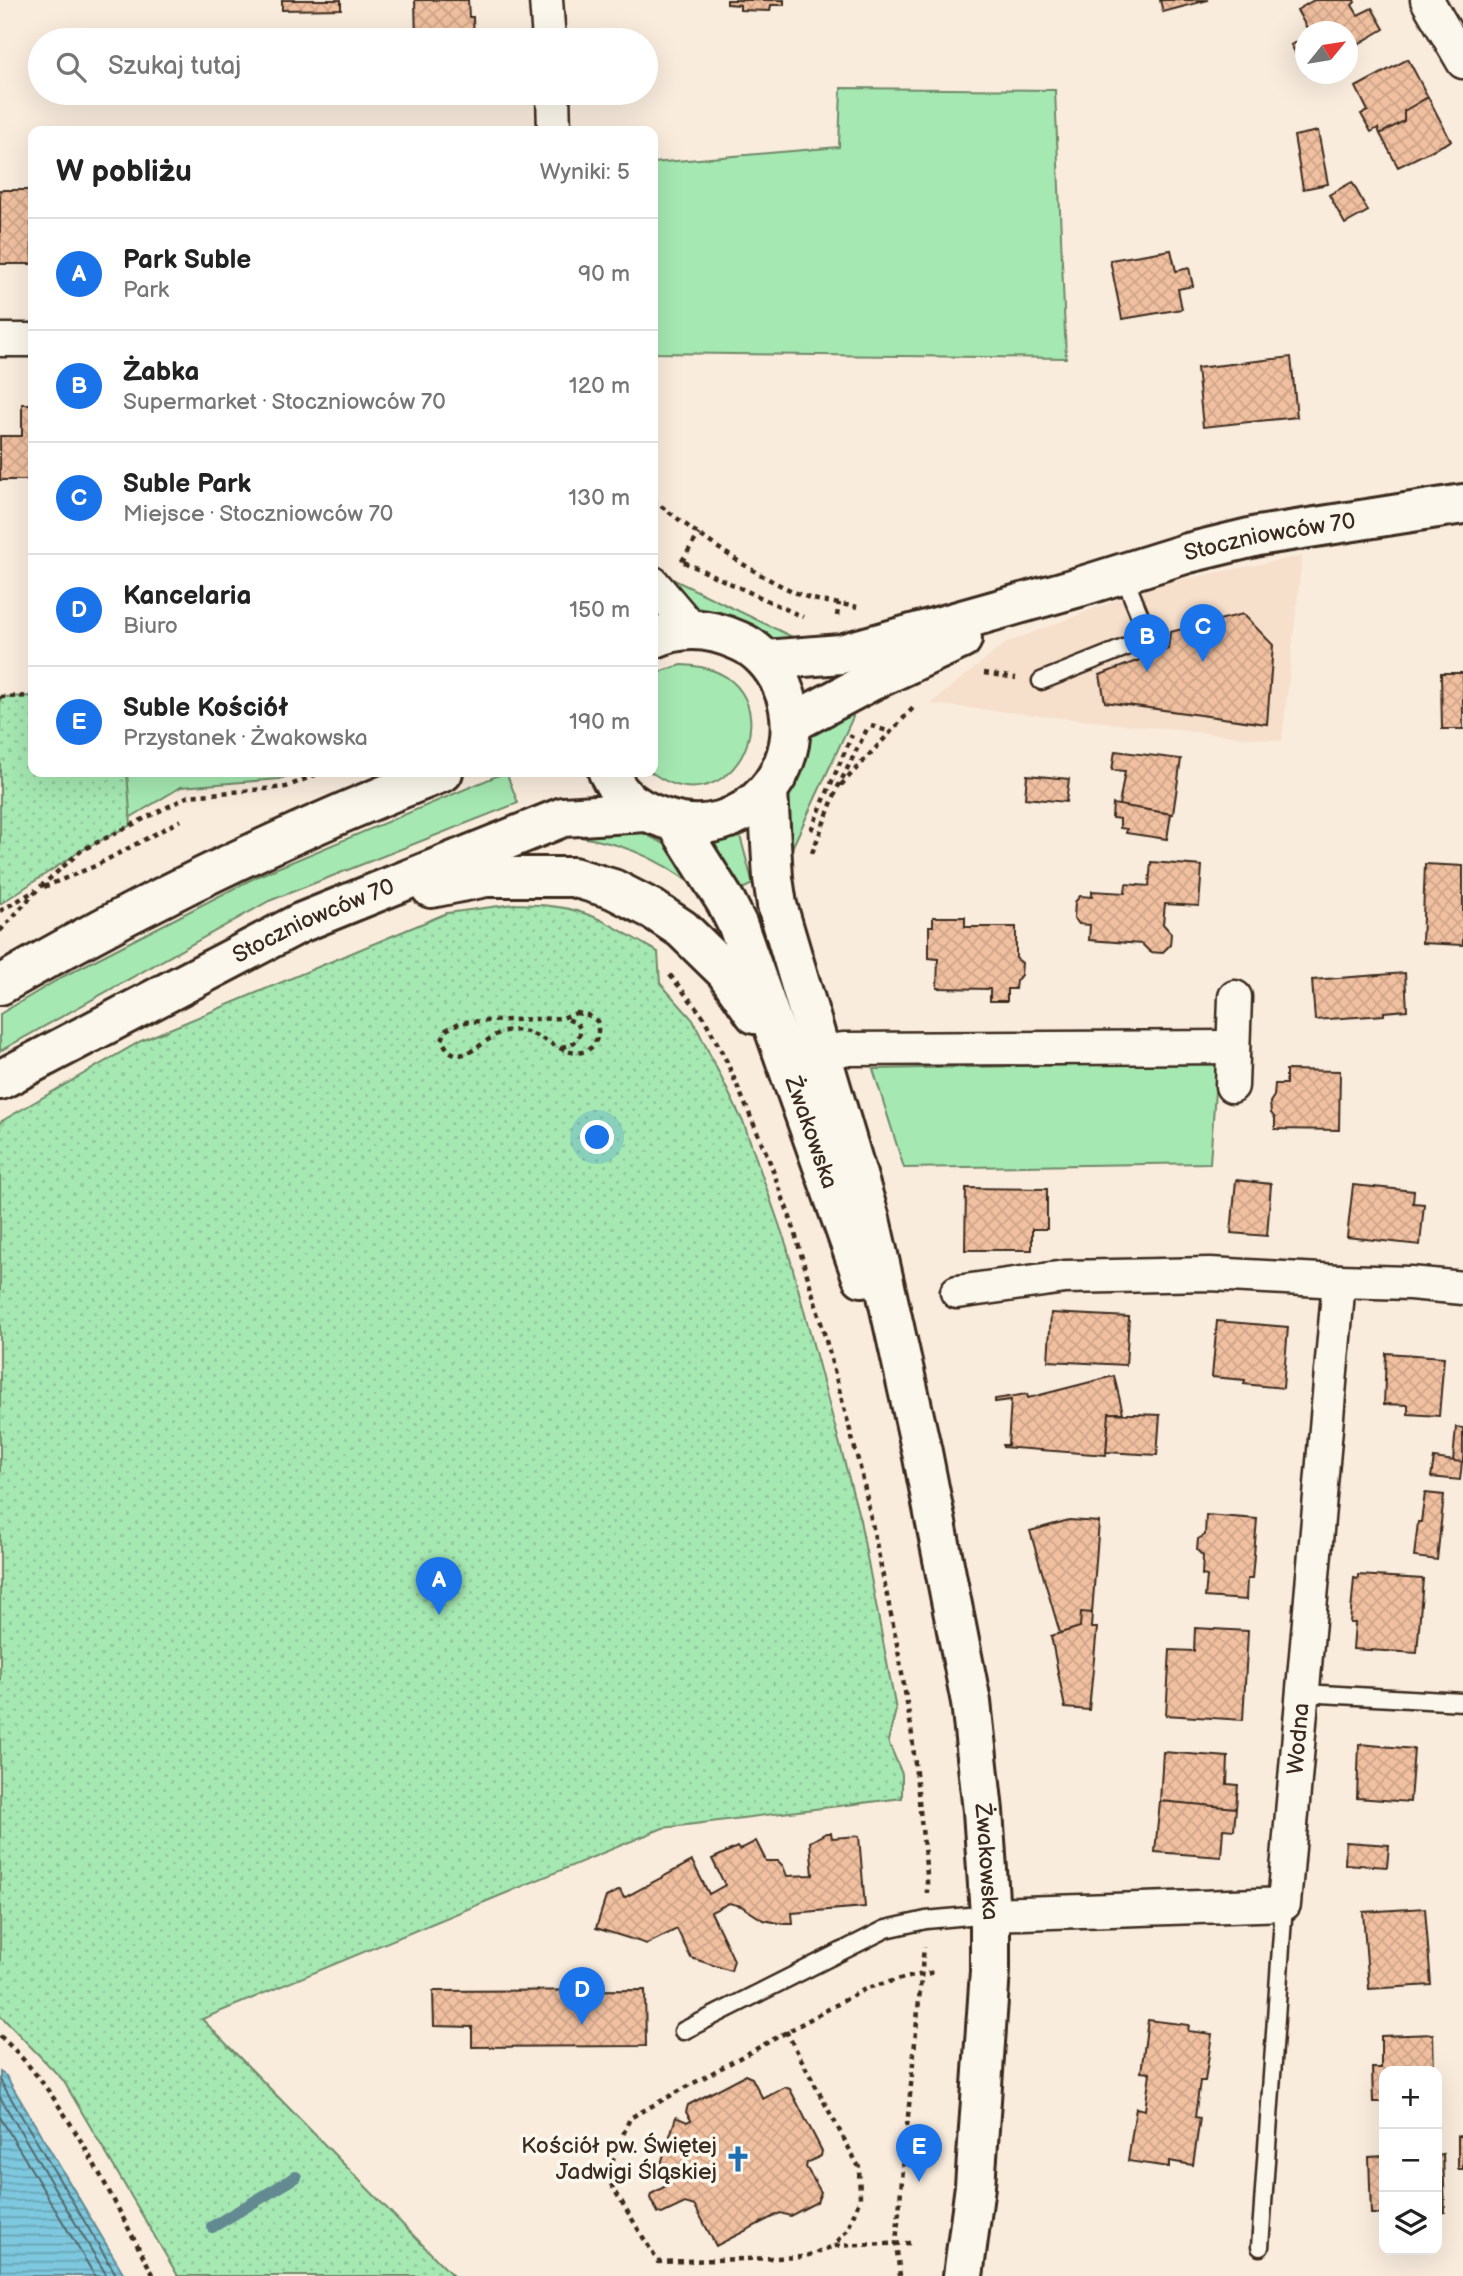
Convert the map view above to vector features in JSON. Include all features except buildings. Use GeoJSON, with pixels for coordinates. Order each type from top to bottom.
{"type":"FeatureCollection","features":[{"type":"Feature","properties":{"kind":"street"},"geometry":{"type":"LineString","coordinates":[[545,0],[548,28]]}},
{"type":"Feature","properties":{"kind":"street"},"geometry":{"type":"LineString","coordinates":[[1427,0],[1463,62]]}},
{"type":"Feature","properties":{"kind":"street"},"geometry":{"type":"LineString","coordinates":[[553,105],[554,126]]}},
{"type":"Feature","properties":{"kind":"street"},"geometry":{"type":"LineString","coordinates":[[0,340],[28,340]]}},
{"type":"Feature","properties":{"kind":"street","name":"Stoczniowców 70"},"geometry":{"type":"LineString","coordinates":[[766,660],[841,654],[1079,587],[1188,553],[1258,536],[1463,504]]}},
{"type":"Feature","properties":{"kind":"street","name":"Stoczniowców 70"},"geometry":{"type":"LineString","coordinates":[[792,723],[871,681],[1079,587]]}},
{"type":"Feature","properties":{"kind":"street"},"geometry":{"type":"LineString","coordinates":[[658,589],[692,629]]}},
{"type":"Feature","properties":{"kind":"street"},"geometry":{"type":"LineString","coordinates":[[658,636],[692,629],[719,632],[744,643],[766,660],[779,679],[788,700],[792,723],[787,759],[768,791]]}},
{"type":"Feature","properties":{"kind":"street"},"geometry":{"type":"LineString","coordinates":[[0,985],[184,884],[390,792],[430,777]]}},
{"type":"Feature","properties":{"kind":"street","name":"Żwakowska"},"geometry":{"type":"LineString","coordinates":[[611,777],[621,794],[662,818],[726,902],[738,926],[922,1452]]}},
{"type":"Feature","properties":{"kind":"street","name":"Stoczniowców 70"},"geometry":{"type":"LineString","coordinates":[[0,1080],[300,923],[563,817],[662,818],[703,825],[727,820],[749,808],[768,791]]}},
{"type":"Feature","properties":{"kind":"street","name":"Żwakowska"},"geometry":{"type":"LineString","coordinates":[[768,791],[777,905],[870,1219],[922,1452],[971,1702],[983,1811],[990,1914],[990,1971],[976,2173],[963,2276]]}},
{"type":"Feature","properties":{"kind":"street"},"geometry":{"type":"LineString","coordinates":[[340,906],[486,877],[573,877],[613,889],[652,909],[682,929],[709,954],[733,982],[761,1023],[802,1103]]}},
{"type":"Feature","properties":{"kind":"street"},"geometry":{"type":"LineString","coordinates":[[1232,1086],[1235,996]]}},
{"type":"Feature","properties":{"kind":"street","name":"Żwakowska"},"geometry":{"type":"LineString","coordinates":[[819,1052],[858,1049],[1233,1047]]}},
{"type":"Feature","properties":{"kind":"street"},"geometry":{"type":"LineString","coordinates":[[957,1292],[1065,1277],[1210,1274],[1463,1288]]}},
{"type":"Feature","properties":{"kind":"street","name":"Wodna"},"geometry":{"type":"LineString","coordinates":[[1284,1905],[1339,1281]]}},
{"type":"Feature","properties":{"kind":"street"},"geometry":{"type":"LineString","coordinates":[[990,1914],[1284,1905]]}},
{"type":"Feature","properties":{"kind":"lane"},"geometry":{"type":"LineString","coordinates":[[1041,681],[1149,638],[1124,573]]}},
{"type":"Feature","properties":{"kind":"lane"},"geometry":{"type":"LineString","coordinates":[[1303,1693],[1463,1702]]}},
{"type":"Feature","properties":{"kind":"lane"},"geometry":{"type":"LineString","coordinates":[[1260,2247],[1284,1905]]}},
{"type":"Feature","properties":{"kind":"lane"},"geometry":{"type":"LineString","coordinates":[[683,2031],[886,1929],[926,1920],[990,1914]]}},
{"type":"Feature","properties":{"kind":"path"},"geometry":{"type":"LineString","coordinates":[[658,504],[699,534],[800,595],[839,603]]}},
{"type":"Feature","properties":{"kind":"path"},"geometry":{"type":"LineString","coordinates":[[699,534],[682,561],[815,622]]}},
{"type":"Feature","properties":{"kind":"path"},"geometry":{"type":"LineString","coordinates":[[0,697],[28,696]]}},
{"type":"Feature","properties":{"kind":"path"},"geometry":{"type":"LineString","coordinates":[[822,806],[916,705]]}},
{"type":"Feature","properties":{"kind":"path"},"geometry":{"type":"LineString","coordinates":[[0,931],[39,888],[82,850],[189,796],[286,787],[310,777]]}},
{"type":"Feature","properties":{"kind":"path"},"geometry":{"type":"LineString","coordinates":[[0,911],[39,888],[95,866],[181,820]]}},
{"type":"Feature","properties":{"kind":"path"},"geometry":{"type":"LineString","coordinates":[[682,929],[665,951],[665,964],[672,980],[703,1016],[726,1059],[768,1157],[792,1223],[862,1475],[911,1727],[928,1875],[922,1973],[896,2243],[901,2276]]}},
{"type":"Feature","properties":{"kind":"path"},"geometry":{"type":"LineString","coordinates":[[576,1013],[588,1015],[597,1021],[599,1032],[596,1043],[586,1051],[566,1051],[561,1047],[543,1037],[516,1031],[504,1031],[490,1038],[475,1051],[465,1054],[456,1054],[446,1049],[442,1040],[446,1030],[461,1022],[562,1018],[576,1013]]}},
{"type":"Feature","properties":{"kind":"path"},"geometry":{"type":"LineString","coordinates":[[561,1047],[569,1046],[578,1039],[581,1030],[577,1023],[562,1018]]}},
{"type":"Feature","properties":{"kind":"path"},"geometry":{"type":"LineString","coordinates":[[910,2243],[834,2246],[803,2257],[658,2262],[606,2176],[631,2118],[867,1989],[922,1973],[935,1972]]}},
{"type":"Feature","properties":{"kind":"path"},"geometry":{"type":"LineString","coordinates":[[786,2031],[859,2167],[860,2197],[848,2230],[834,2246]]}},
{"type":"Feature","properties":{"kind":"path"},"geometry":{"type":"LineString","coordinates":[[0,2036],[37,2078],[74,2128],[155,2276]]}},
{"type":"Feature","properties":{"kind":"shaded area"},"geometry":{"type":"Polygon","coordinates":[[[1302,556],[1282,741],[930,704],[1006,643],[1158,584],[1302,556]]]}},
{"type":"Feature","properties":{"kind":"green space"},"geometry":{"type":"Polygon","coordinates":[[[841,88],[1055,90],[1066,358],[658,353],[658,163],[839,147],[841,88]]]}},
{"type":"Feature","properties":{"kind":"green space"},"geometry":{"type":"Polygon","coordinates":[[[664,575],[803,642],[781,646],[732,618],[698,608],[686,600],[664,575]]]}},
{"type":"Feature","properties":{"kind":"green space"},"geometry":{"type":"Polygon","coordinates":[[[682,665],[720,673],[742,693],[750,718],[747,745],[733,768],[712,784],[684,787],[658,775],[658,674],[682,665]]]}},
{"type":"Feature","properties":{"kind":"green space"},"geometry":{"type":"Polygon","coordinates":[[[28,696],[28,777],[127,777],[131,825],[82,850],[0,904],[0,697],[28,696]]]}},
{"type":"Feature","properties":{"kind":"green space"},"geometry":{"type":"Polygon","coordinates":[[[849,705],[853,717],[785,863],[781,807],[809,731],[849,705]]]}},
{"type":"Feature","properties":{"kind":"green space"},"geometry":{"type":"Polygon","coordinates":[[[91,777],[285,777],[181,787],[93,840],[91,777]]]}},
{"type":"Feature","properties":{"kind":"green space"},"geometry":{"type":"Polygon","coordinates":[[[494,777],[508,777],[518,803],[269,901],[0,1051],[0,1014],[64,976],[258,876],[494,777]]]}},
{"type":"Feature","properties":{"kind":"green space"},"geometry":{"type":"Polygon","coordinates":[[[580,827],[631,827],[675,849],[710,900],[681,877],[650,858],[616,845],[580,837],[580,827]]]}},
{"type":"Feature","properties":{"kind":"green space"},"geometry":{"type":"Polygon","coordinates":[[[739,832],[753,884],[736,892],[714,841],[739,832]]]}},
{"type":"Feature","properties":{"kind":"green space"},"geometry":{"type":"Polygon","coordinates":[[[514,904],[556,907],[590,915],[658,952],[660,983],[693,1020],[744,1124],[787,1247],[860,1520],[896,1710],[888,1741],[902,1774],[902,1798],[663,1828],[202,2019],[453,2276],[178,2276],[63,2080],[0,2015],[0,1122],[141,1041],[447,913],[514,904]]]}},
{"type":"Feature","properties":{"kind":"green space"},"geometry":{"type":"Polygon","coordinates":[[[1217,1062],[1210,1163],[904,1168],[873,1069],[1217,1062]]]}},
{"type":"Feature","properties":{"kind":"water"},"geometry":{"type":"Polygon","coordinates":[[[0,2072],[6,2076],[125,2276],[0,2276],[0,2072]]]}},
{"type":"Feature","properties":{"kind":"waterway"},"geometry":{"type":"LineString","coordinates":[[212,2227],[296,2177]]}},
{"type":"Feature","properties":{"kind":"place","name":"Suble Park"},"geometry":{"type":"Point","coordinates":[1203,662]}},
{"type":"Feature","properties":{"kind":"place","name":"Żabka"},"geometry":{"type":"Point","coordinates":[1147,672]}},
{"type":"Feature","properties":{"kind":"place","name":"Park Suble"},"geometry":{"type":"Point","coordinates":[439,1615]}},
{"type":"Feature","properties":{"kind":"place","name":"Kancelaria"},"geometry":{"type":"Point","coordinates":[582,2025]}},
{"type":"Feature","properties":{"kind":"place","name":"Kościół pw. Świętej Jadwigi Śląskiej"},"geometry":{"type":"Point","coordinates":[738,2159]}},
{"type":"Feature","properties":{"kind":"place","name":"Suble Kościół"},"geometry":{"type":"Point","coordinates":[919,2182]}}]}
